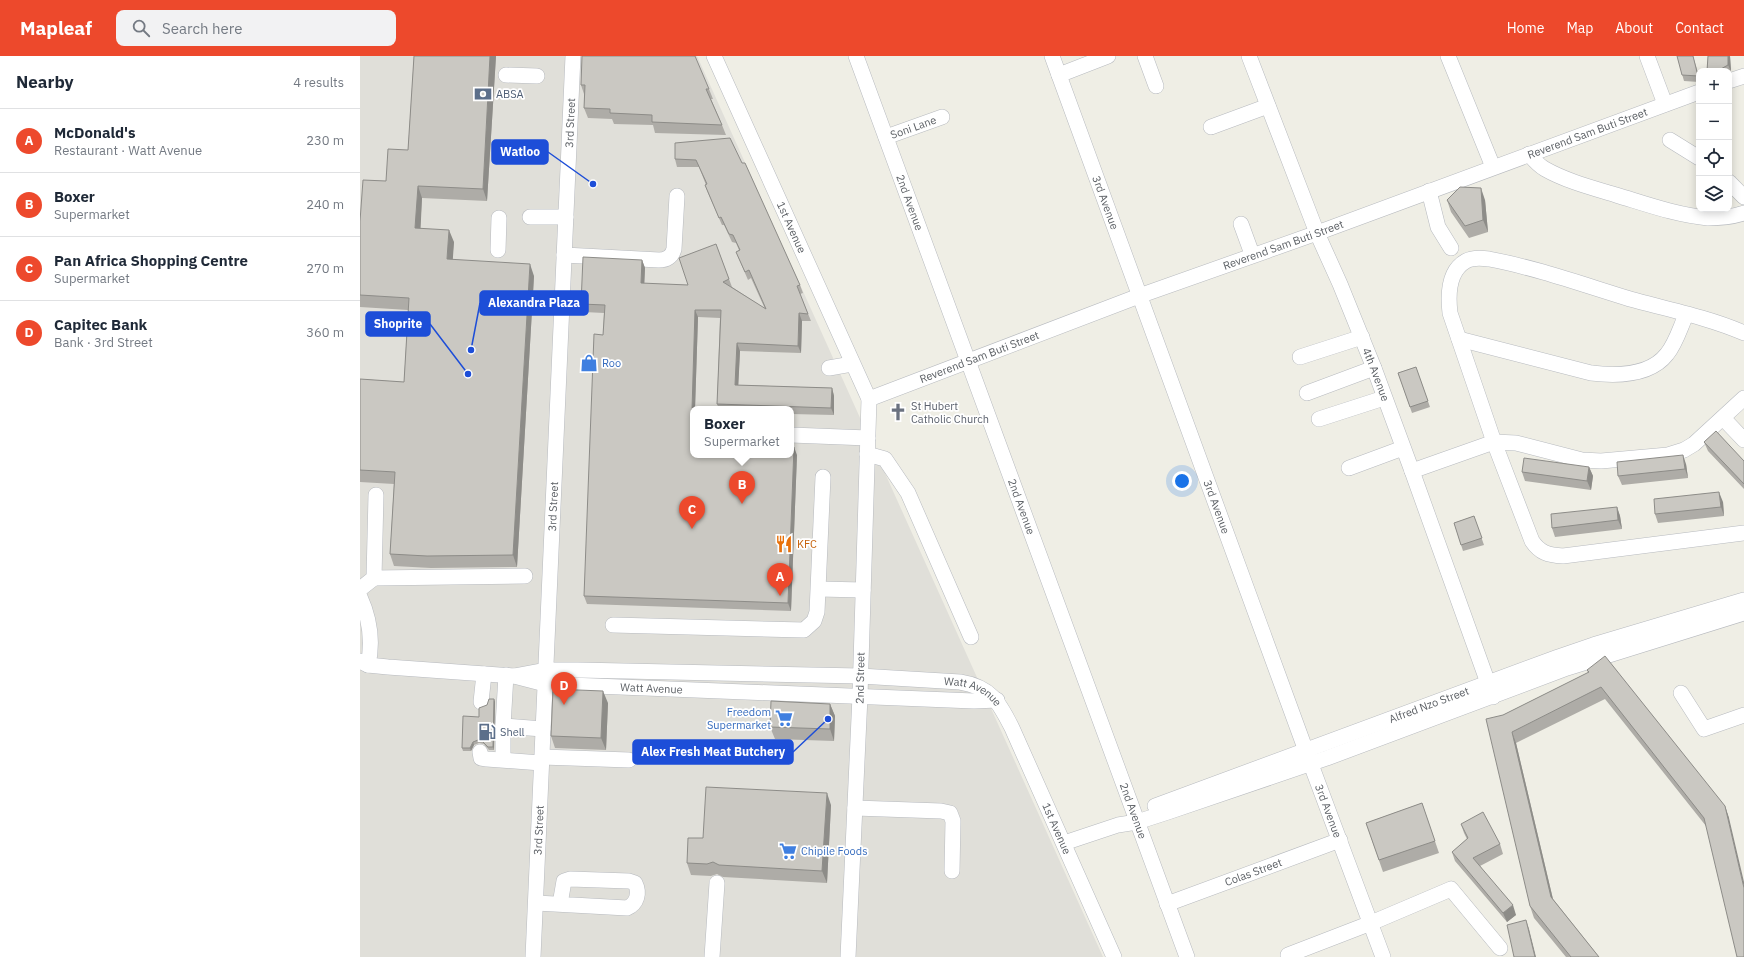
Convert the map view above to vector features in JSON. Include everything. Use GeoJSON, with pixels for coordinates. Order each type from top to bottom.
{"type":"FeatureCollection","features":[{"type":"Feature","properties":{"kind":"street","name":"3rd Street"},"geometry":{"type":"LineString","coordinates":[[533,957],[573,56]]}},
{"type":"Feature","properties":{"kind":"street","name":"1st Avenue"},"geometry":{"type":"LineString","coordinates":[[714,56],[869,399]]}},
{"type":"Feature","properties":{"kind":"street","name":"2nd Avenue"},"geometry":{"type":"LineString","coordinates":[[856,56],[1167,904],[1188,957]]}},
{"type":"Feature","properties":{"kind":"street","name":"3rd Avenue"},"geometry":{"type":"LineString","coordinates":[[1052,56],[1308,757],[1383,957]]}},
{"type":"Feature","properties":{"kind":"street"},"geometry":{"type":"LineString","coordinates":[[1059,74],[1108,56]]}},
{"type":"Feature","properties":{"kind":"street"},"geometry":{"type":"LineString","coordinates":[[1145,56],[1156,86]]}},
{"type":"Feature","properties":{"kind":"street","name":"4th Avenue"},"geometry":{"type":"LineString","coordinates":[[1249,56],[1316,233],[1362,336],[1490,690]]}},
{"type":"Feature","properties":{"kind":"street"},"geometry":{"type":"LineString","coordinates":[[1448,56],[1493,167]]}},
{"type":"Feature","properties":{"kind":"street"},"geometry":{"type":"LineString","coordinates":[[1647,56],[1665,104]]}},
{"type":"Feature","properties":{"kind":"street"},"geometry":{"type":"LineString","coordinates":[[506,76],[537,76]]}},
{"type":"Feature","properties":{"kind":"street"},"geometry":{"type":"LineString","coordinates":[[1732,80],[1744,76]]}},
{"type":"Feature","properties":{"kind":"street","name":"Reverend Sam Buti Street"},"geometry":{"type":"LineString","coordinates":[[869,399],[1252,254],[1316,233],[1696,93]]}},
{"type":"Feature","properties":{"kind":"street"},"geometry":{"type":"LineString","coordinates":[[1210,127],[1268,106]]}},
{"type":"Feature","properties":{"kind":"street","name":"Soni Lane"},"geometry":{"type":"LineString","coordinates":[[886,137],[942,117]]}},
{"type":"Feature","properties":{"kind":"street"},"geometry":{"type":"LineString","coordinates":[[1670,140],[1696,156]]}},
{"type":"Feature","properties":{"kind":"street"},"geometry":{"type":"LineString","coordinates":[[1529,154],[1540,166],[1556,174],[1596,189],[1669,211],[1710,218],[1744,214]]}},
{"type":"Feature","properties":{"kind":"street"},"geometry":{"type":"LineString","coordinates":[[1732,185],[1744,197]]}},
{"type":"Feature","properties":{"kind":"street"},"geometry":{"type":"LineString","coordinates":[[1429,191],[1438,227],[1451,248]]}},
{"type":"Feature","properties":{"kind":"street"},"geometry":{"type":"LineString","coordinates":[[564,255],[664,260],[673,254],[677,196]]}},
{"type":"Feature","properties":{"kind":"street"},"geometry":{"type":"LineString","coordinates":[[530,217],[566,217]]}},
{"type":"Feature","properties":{"kind":"street"},"geometry":{"type":"LineString","coordinates":[[498,250],[499,218]]}},
{"type":"Feature","properties":{"kind":"street"},"geometry":{"type":"LineString","coordinates":[[1241,224],[1252,254]]}},
{"type":"Feature","properties":{"kind":"street"},"geometry":{"type":"LineString","coordinates":[[1744,334],[1686,315],[1489,259],[1477,258],[1466,261],[1459,266],[1450,285],[1448,300],[1450,313],[1494,442],[1532,541],[1537,548],[1545,554],[1563,556],[1744,533]]}},
{"type":"Feature","properties":{"kind":"street"},"geometry":{"type":"LineString","coordinates":[[1459,339],[1591,373],[1607,375],[1625,374],[1651,367],[1666,356],[1672,347],[1686,315]]}},
{"type":"Feature","properties":{"kind":"street"},"geometry":{"type":"LineString","coordinates":[[1300,357],[1362,336]]}},
{"type":"Feature","properties":{"kind":"street"},"geometry":{"type":"LineString","coordinates":[[829,368],[852,364]]}},
{"type":"Feature","properties":{"kind":"street"},"geometry":{"type":"LineString","coordinates":[[1307,393],[1374,368]]}},
{"type":"Feature","properties":{"kind":"street"},"geometry":{"type":"LineString","coordinates":[[1319,419],[1384,398]]}},
{"type":"Feature","properties":{"kind":"street"},"geometry":{"type":"LineString","coordinates":[[1412,471],[1494,442],[1516,443],[1592,461],[1668,455],[1684,450],[1694,444],[1744,398]]}},
{"type":"Feature","properties":{"kind":"street","name":"2nd Street"},"geometry":{"type":"LineString","coordinates":[[848,957],[860,696],[869,399]]}},
{"type":"Feature","properties":{"kind":"street"},"geometry":{"type":"LineString","coordinates":[[1723,418],[1744,440]]}},
{"type":"Feature","properties":{"kind":"street"},"geometry":{"type":"LineString","coordinates":[[794,435],[868,438]]}},
{"type":"Feature","properties":{"kind":"street"},"geometry":{"type":"LineString","coordinates":[[1349,468],[1403,448]]}},
{"type":"Feature","properties":{"kind":"street"},"geometry":{"type":"LineString","coordinates":[[867,454],[885,459],[908,494],[971,637]]}},
{"type":"Feature","properties":{"kind":"street"},"geometry":{"type":"LineString","coordinates":[[612,625],[804,630],[814,621],[817,612],[823,478]]}},
{"type":"Feature","properties":{"kind":"street"},"geometry":{"type":"LineString","coordinates":[[374,578],[376,494]]}},
{"type":"Feature","properties":{"kind":"street"},"geometry":{"type":"LineString","coordinates":[[360,589],[374,578],[525,576]]}},
{"type":"Feature","properties":{"kind":"street"},"geometry":{"type":"LineString","coordinates":[[819,589],[863,590]]}},
{"type":"Feature","properties":{"kind":"street"},"geometry":{"type":"LineString","coordinates":[[360,597],[366,611],[370,639],[370,653],[363,666]]}},
{"type":"Feature","properties":{"kind":"street","name":"Alfred Nzo Street"},"geometry":{"type":"LineString","coordinates":[[1064,844],[1490,690],[1593,645],[1744,600]]}},
{"type":"Feature","properties":{"kind":"street","name":"Alfred Nzo Street"},"geometry":{"type":"LineString","coordinates":[[1490,690],[1744,614]]}},
{"type":"Feature","properties":{"kind":"street","name":"Watt Avenue"},"geometry":{"type":"LineString","coordinates":[[363,666],[860,696],[974,701],[997,700]]}},
{"type":"Feature","properties":{"kind":"street"},"geometry":{"type":"LineString","coordinates":[[480,702],[484,674]]}},
{"type":"Feature","properties":{"kind":"street"},"geometry":{"type":"LineString","coordinates":[[503,759],[503,726],[510,675]]}},
{"type":"Feature","properties":{"kind":"street","name":"Watt Avenue"},"geometry":{"type":"LineString","coordinates":[[546,677],[860,676],[920,679],[967,683],[984,689],[997,700]]}},
{"type":"Feature","properties":{"kind":"street"},"geometry":{"type":"LineString","coordinates":[[1681,693],[1704,729],[1744,715]]}},
{"type":"Feature","properties":{"kind":"street","name":"1st Avenue"},"geometry":{"type":"LineString","coordinates":[[997,700],[1012,728],[1114,957]]}},
{"type":"Feature","properties":{"kind":"street"},"geometry":{"type":"LineString","coordinates":[[503,726],[543,729]]}},
{"type":"Feature","properties":{"kind":"street"},"geometry":{"type":"LineString","coordinates":[[480,752],[481,758],[629,760]]}},
{"type":"Feature","properties":{"kind":"street"},"geometry":{"type":"LineString","coordinates":[[855,808],[941,811],[950,813],[953,821],[952,871]]}},
{"type":"Feature","properties":{"kind":"street","name":"Colas Street"},"geometry":{"type":"LineString","coordinates":[[1167,904],[1340,840]]}},
{"type":"Feature","properties":{"kind":"street"},"geometry":{"type":"LineString","coordinates":[[536,903],[627,908],[633,905],[636,900],[637,887],[635,883],[629,881],[570,879],[564,881],[560,904]]}},
{"type":"Feature","properties":{"kind":"street"},"geometry":{"type":"LineString","coordinates":[[712,957],[717,883]]}},
{"type":"Feature","properties":{"kind":"street"},"geometry":{"type":"LineString","coordinates":[[1288,955],[1371,924],[1451,889],[1500,948]]}},
{"type":"Feature","properties":{"kind":"shaded area"},"geometry":{"type":"Polygon","coordinates":[[[360,56],[697,56],[1103,957],[360,957],[360,56]]]}},
{"type":"Feature","properties":{"kind":"building"},"geometry":{"type":"Polygon","coordinates":[[[414,56],[490,56],[483,189],[418,186],[415,228],[449,230],[447,259],[530,264],[513,555],[427,556],[390,554],[395,472],[360,470],[360,379],[404,382],[409,298],[360,295],[360,221],[363,180],[386,181],[388,149],[408,150],[414,56]]]}},
{"type":"Feature","properties":{"kind":"building"},"geometry":{"type":"Polygon","coordinates":[[[582,56],[695,56],[709,89],[706,89],[722,125],[652,122],[652,115],[610,113],[610,109],[584,108],[585,85],[581,85],[582,56]]]}},
{"type":"Feature","properties":{"kind":"building"},"geometry":{"type":"Polygon","coordinates":[[[1677,56],[1693,56],[1696,76],[1682,75],[1677,56]]]}},
{"type":"Feature","properties":{"kind":"building"},"geometry":{"type":"Polygon","coordinates":[[[1708,56],[1728,56],[1728,65],[1723,68],[1707,68],[1708,56]]]}},
{"type":"Feature","properties":{"kind":"building"},"geometry":{"type":"Polygon","coordinates":[[[730,138],[742,163],[745,163],[800,285],[797,286],[808,314],[799,313],[798,346],[737,343],[735,385],[832,388],[831,408],[717,404],[721,310],[695,310],[692,406],[690,406],[690,458],[794,458],[788,603],[584,596],[594,334],[603,335],[605,305],[581,304],[583,257],[642,260],[641,283],[688,285],[679,258],[716,244],[729,279],[723,282],[766,309],[749,270],[745,272],[736,252],[740,250],[733,235],[729,234],[721,217],[719,218],[705,185],[707,184],[696,160],[675,159],[675,143],[730,138]]]}},
{"type":"Feature","properties":{"kind":"building"},"geometry":{"type":"Polygon","coordinates":[[[1460,187],[1481,188],[1483,220],[1465,226],[1447,200],[1460,187]]]}},
{"type":"Feature","properties":{"kind":"building"},"geometry":{"type":"Polygon","coordinates":[[[1416,367],[1428,401],[1410,407],[1398,373],[1416,367]]]}},
{"type":"Feature","properties":{"kind":"building"},"geometry":{"type":"Polygon","coordinates":[[[1716,431],[1744,461],[1744,484],[1704,442],[1716,431]]]}},
{"type":"Feature","properties":{"kind":"building"},"geometry":{"type":"Polygon","coordinates":[[[1683,455],[1685,469],[1618,476],[1617,462],[1683,455]]]}},
{"type":"Feature","properties":{"kind":"building"},"geometry":{"type":"Polygon","coordinates":[[[1524,458],[1589,467],[1587,481],[1522,472],[1524,458]]]}},
{"type":"Feature","properties":{"kind":"building"},"geometry":{"type":"Polygon","coordinates":[[[1719,492],[1721,507],[1655,514],[1654,499],[1719,492]]]}},
{"type":"Feature","properties":{"kind":"building"},"geometry":{"type":"Polygon","coordinates":[[[1617,507],[1618,520],[1552,528],[1551,514],[1617,507]]]}},
{"type":"Feature","properties":{"kind":"building"},"geometry":{"type":"Polygon","coordinates":[[[1474,516],[1482,538],[1461,545],[1454,523],[1474,516]]]}},
{"type":"Feature","properties":{"kind":"building"},"geometry":{"type":"Polygon","coordinates":[[[1605,656],[1725,806],[1744,888],[1744,957],[1737,957],[1704,818],[1601,687],[1512,732],[1551,897],[1599,957],[1571,957],[1530,906],[1486,719],[1503,715],[1589,672],[1587,670],[1605,656]]]}},
{"type":"Feature","properties":{"kind":"building"},"geometry":{"type":"Polygon","coordinates":[[[553,689],[603,691],[601,738],[551,736],[553,689]]]}},
{"type":"Feature","properties":{"kind":"building"},"geometry":{"type":"Polygon","coordinates":[[[489,699],[494,699],[493,747],[488,747],[482,741],[478,740],[473,742],[470,748],[462,748],[463,716],[479,717],[479,708],[487,705],[489,699]]]}},
{"type":"Feature","properties":{"kind":"building"},"geometry":{"type":"Polygon","coordinates":[[[771,701],[830,704],[830,729],[770,727],[771,701]]]}},
{"type":"Feature","properties":{"kind":"building"},"geometry":{"type":"Polygon","coordinates":[[[706,787],[827,793],[822,871],[719,865],[713,862],[707,864],[687,863],[688,838],[703,838],[706,787]]]}},
{"type":"Feature","properties":{"kind":"building"},"geometry":{"type":"Polygon","coordinates":[[[1422,803],[1435,841],[1379,860],[1366,823],[1422,803]]]}},
{"type":"Feature","properties":{"kind":"building"},"geometry":{"type":"Polygon","coordinates":[[[1483,812],[1500,844],[1473,858],[1513,905],[1503,913],[1452,852],[1468,838],[1461,824],[1483,812]]]}},
{"type":"Feature","properties":{"kind":"building"},"geometry":{"type":"Polygon","coordinates":[[[1526,920],[1535,957],[1514,957],[1507,925],[1526,920]]]}},
{"type":"Feature","properties":{"kind":"place","name":"ABSA"},"geometry":{"type":"Point","coordinates":[483,94]}},
{"type":"Feature","properties":{"kind":"place","name":"Watloo"},"geometry":{"type":"Point","coordinates":[593,184]}},
{"type":"Feature","properties":{"kind":"place","name":"Alexandra Plaza"},"geometry":{"type":"Point","coordinates":[471,350]}},
{"type":"Feature","properties":{"kind":"place","name":"Roo"},"geometry":{"type":"Point","coordinates":[589,363]}},
{"type":"Feature","properties":{"kind":"place","name":"Shoprite"},"geometry":{"type":"Point","coordinates":[468,374]}},
{"type":"Feature","properties":{"kind":"place","name":"St Hubert Catholic Church"},"geometry":{"type":"Point","coordinates":[898,412]}},
{"type":"Feature","properties":{"kind":"place","name":"Boxer"},"geometry":{"type":"Point","coordinates":[742,504]}},
{"type":"Feature","properties":{"kind":"place","name":"Pan Africa Shopping Centre"},"geometry":{"type":"Point","coordinates":[692,529]}},
{"type":"Feature","properties":{"kind":"place","name":"KFC"},"geometry":{"type":"Point","coordinates":[784,544]}},
{"type":"Feature","properties":{"kind":"place","name":"McDonald's"},"geometry":{"type":"Point","coordinates":[780,596]}},
{"type":"Feature","properties":{"kind":"place","name":"Capitec Bank"},"geometry":{"type":"Point","coordinates":[564,705]}},
{"type":"Feature","properties":{"kind":"place","name":"Freedom Supermarket"},"geometry":{"type":"Point","coordinates":[784,718]}},
{"type":"Feature","properties":{"kind":"place","name":"Alex Fresh Meat Butchery"},"geometry":{"type":"Point","coordinates":[828,719]}},
{"type":"Feature","properties":{"kind":"place","name":"Shell"},"geometry":{"type":"Point","coordinates":[487,732]}},
{"type":"Feature","properties":{"kind":"place","name":"Chipile Foods"},"geometry":{"type":"Point","coordinates":[788,851]}}]}
